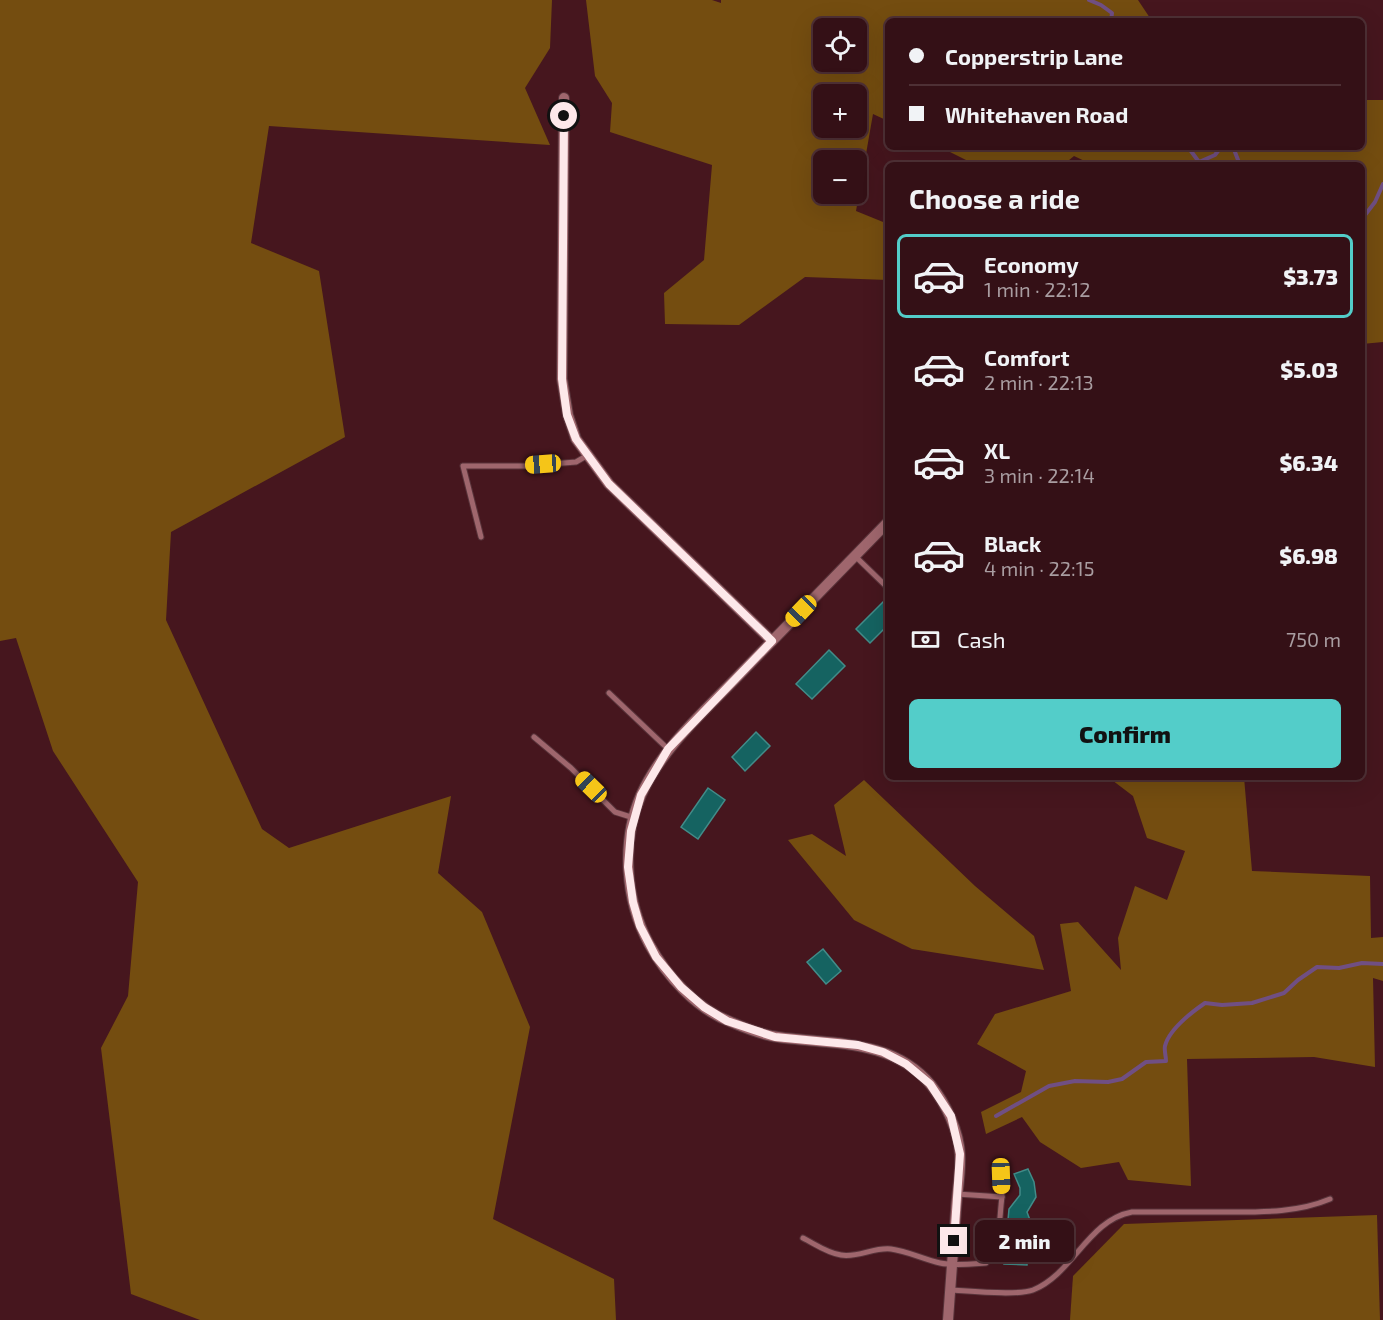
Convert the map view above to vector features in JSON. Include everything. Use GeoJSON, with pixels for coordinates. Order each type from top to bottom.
{"type":"FeatureCollection","features":[{"type":"Feature","properties":{"kind":"street"},"geometry":{"type":"LineString","coordinates":[[564,98],[562,379],[567,415],[576,439],[609,484],[772,641]]}},
{"type":"Feature","properties":{"kind":"street"},"geometry":{"type":"LineString","coordinates":[[885,525],[668,749],[641,795],[631,831],[628,867],[637,918],[656,957],[681,987],[704,1007],[727,1021],[775,1037],[858,1045],[883,1052],[906,1064],[930,1084],[951,1116],[960,1154],[948,1320]]}},
{"type":"Feature","properties":{"kind":"lane"},"geometry":{"type":"LineString","coordinates":[[482,537],[464,466],[527,466],[576,462],[588,455]]}},
{"type":"Feature","properties":{"kind":"lane"},"geometry":{"type":"LineString","coordinates":[[855,556],[885,585]]}},
{"type":"Feature","properties":{"kind":"lane"},"geometry":{"type":"LineString","coordinates":[[609,693],[668,749]]}},
{"type":"Feature","properties":{"kind":"lane"},"geometry":{"type":"LineString","coordinates":[[534,737],[571,768],[615,812],[634,819]]}},
{"type":"Feature","properties":{"kind":"lane"},"geometry":{"type":"LineString","coordinates":[[803,1238],[831,1253],[843,1256],[875,1249],[892,1249],[952,1265],[986,1263],[992,1257],[997,1234],[1002,1197],[1001,1176]]}},
{"type":"Feature","properties":{"kind":"lane"},"geometry":{"type":"LineString","coordinates":[[957,1194],[1002,1197]]}},
{"type":"Feature","properties":{"kind":"lane"},"geometry":{"type":"LineString","coordinates":[[950,1290],[1030,1291],[1048,1282],[1065,1268],[1087,1242],[1110,1220],[1121,1214],[1290,1210],[1316,1205],[1330,1199]]}},
{"type":"Feature","properties":{"kind":"shaded area"},"geometry":{"type":"Polygon","coordinates":[[[0,0],[552,0],[550,48],[525,88],[550,145],[269,126],[251,243],[319,271],[345,437],[171,532],[166,620],[262,829],[289,848],[451,796],[438,873],[482,912],[530,1027],[493,1219],[614,1279],[616,1320],[200,1320],[131,1294],[101,1048],[128,996],[138,882],[53,751],[16,638],[0,641],[0,0]]]}},
{"type":"Feature","properties":{"kind":"shaded area"},"geometry":{"type":"Polygon","coordinates":[[[586,0],[712,0],[721,3],[721,0],[1138,0],[1150,18],[885,18],[885,120],[873,114],[867,150],[813,150],[813,204],[857,204],[856,211],[885,223],[885,280],[805,277],[739,325],[665,324],[664,293],[704,260],[712,165],[610,132],[612,103],[595,76],[586,0]]]}},
{"type":"Feature","properties":{"kind":"shaded area"},"geometry":{"type":"Polygon","coordinates":[[[1365,100],[1383,100],[1383,342],[1365,344],[1365,162],[1087,162],[1074,156],[1067,162],[970,162],[946,150],[1365,150],[1365,100]]]}},
{"type":"Feature","properties":{"kind":"shaded area"},"geometry":{"type":"Polygon","coordinates":[[[864,780],[975,886],[1034,936],[1044,970],[912,949],[854,920],[788,840],[812,834],[846,856],[834,805],[864,780]]]}},
{"type":"Feature","properties":{"kind":"shaded area"},"geometry":{"type":"Polygon","coordinates":[[[1112,780],[1244,780],[1252,871],[1370,876],[1371,938],[1383,937],[1383,981],[1373,978],[1375,1067],[1314,1057],[1187,1059],[1191,1186],[1128,1180],[1119,1162],[1081,1168],[1040,1142],[1022,1117],[986,1134],[981,1112],[1021,1092],[1026,1071],[977,1044],[995,1014],[1071,991],[1060,924],[1078,922],[1121,970],[1118,938],[1135,886],[1167,900],[1185,851],[1147,838],[1133,796],[1112,780]]]}},
{"type":"Feature","properties":{"kind":"shaded area"},"geometry":{"type":"Polygon","coordinates":[[[1377,1215],[1380,1320],[1070,1320],[1073,1276],[1124,1224],[1377,1215]]]}},
{"type":"Feature","properties":{"kind":"building"},"geometry":{"type":"Polygon","coordinates":[[[885,600],[885,628],[870,643],[856,629],[885,600]]]}},
{"type":"Feature","properties":{"kind":"building"},"geometry":{"type":"Polygon","coordinates":[[[829,650],[845,666],[812,699],[796,684],[829,650]]]}},
{"type":"Feature","properties":{"kind":"building"},"geometry":{"type":"Polygon","coordinates":[[[756,732],[770,746],[745,771],[732,757],[756,732]]]}},
{"type":"Feature","properties":{"kind":"building"},"geometry":{"type":"Polygon","coordinates":[[[708,788],[725,800],[698,839],[681,827],[708,788]]]}},
{"type":"Feature","properties":{"kind":"building"},"geometry":{"type":"Polygon","coordinates":[[[823,949],[841,971],[826,984],[807,962],[823,949]]]}},
{"type":"Feature","properties":{"kind":"building"},"geometry":{"type":"Polygon","coordinates":[[[1028,1169],[1034,1182],[1036,1197],[1027,1212],[1030,1220],[1027,1265],[1004,1264],[1009,1209],[1020,1195],[1020,1188],[1014,1174],[1028,1169]]]}},
{"type":"Feature","properties":{"kind":"waterway"},"geometry":{"type":"LineString","coordinates":[[1089,0],[1112,13],[1111,18]]}},
{"type":"Feature","properties":{"kind":"waterway"},"geometry":{"type":"LineString","coordinates":[[1190,150],[1199,162]]}},
{"type":"Feature","properties":{"kind":"waterway"},"geometry":{"type":"LineString","coordinates":[[1199,162],[1215,155],[1219,150]]}},
{"type":"Feature","properties":{"kind":"waterway"},"geometry":{"type":"LineString","coordinates":[[1234,150],[1239,162]]}},
{"type":"Feature","properties":{"kind":"waterway"},"geometry":{"type":"LineString","coordinates":[[1365,215],[1375,202],[1383,184]]}},
{"type":"Feature","properties":{"kind":"waterway"},"geometry":{"type":"LineString","coordinates":[[996,1116],[1049,1086],[1075,1081],[1108,1082],[1122,1079],[1146,1062],[1166,1061],[1165,1046],[1171,1034],[1188,1016],[1205,1003],[1222,1005],[1252,1003],[1284,993],[1317,967],[1339,968],[1362,963],[1383,964]]}},
{"type":"Feature","properties":{"kind":"route"},"geometry":{"type":"LineString","coordinates":[[564,116],[562,379],[567,415],[576,439],[609,484],[772,641],[668,749],[641,795],[631,831],[628,867],[633,902],[640,926],[656,957],[681,987],[704,1007],[727,1021],[775,1037],[858,1045],[883,1052],[906,1064],[930,1084],[951,1116],[960,1154],[954,1241]]}}]}
